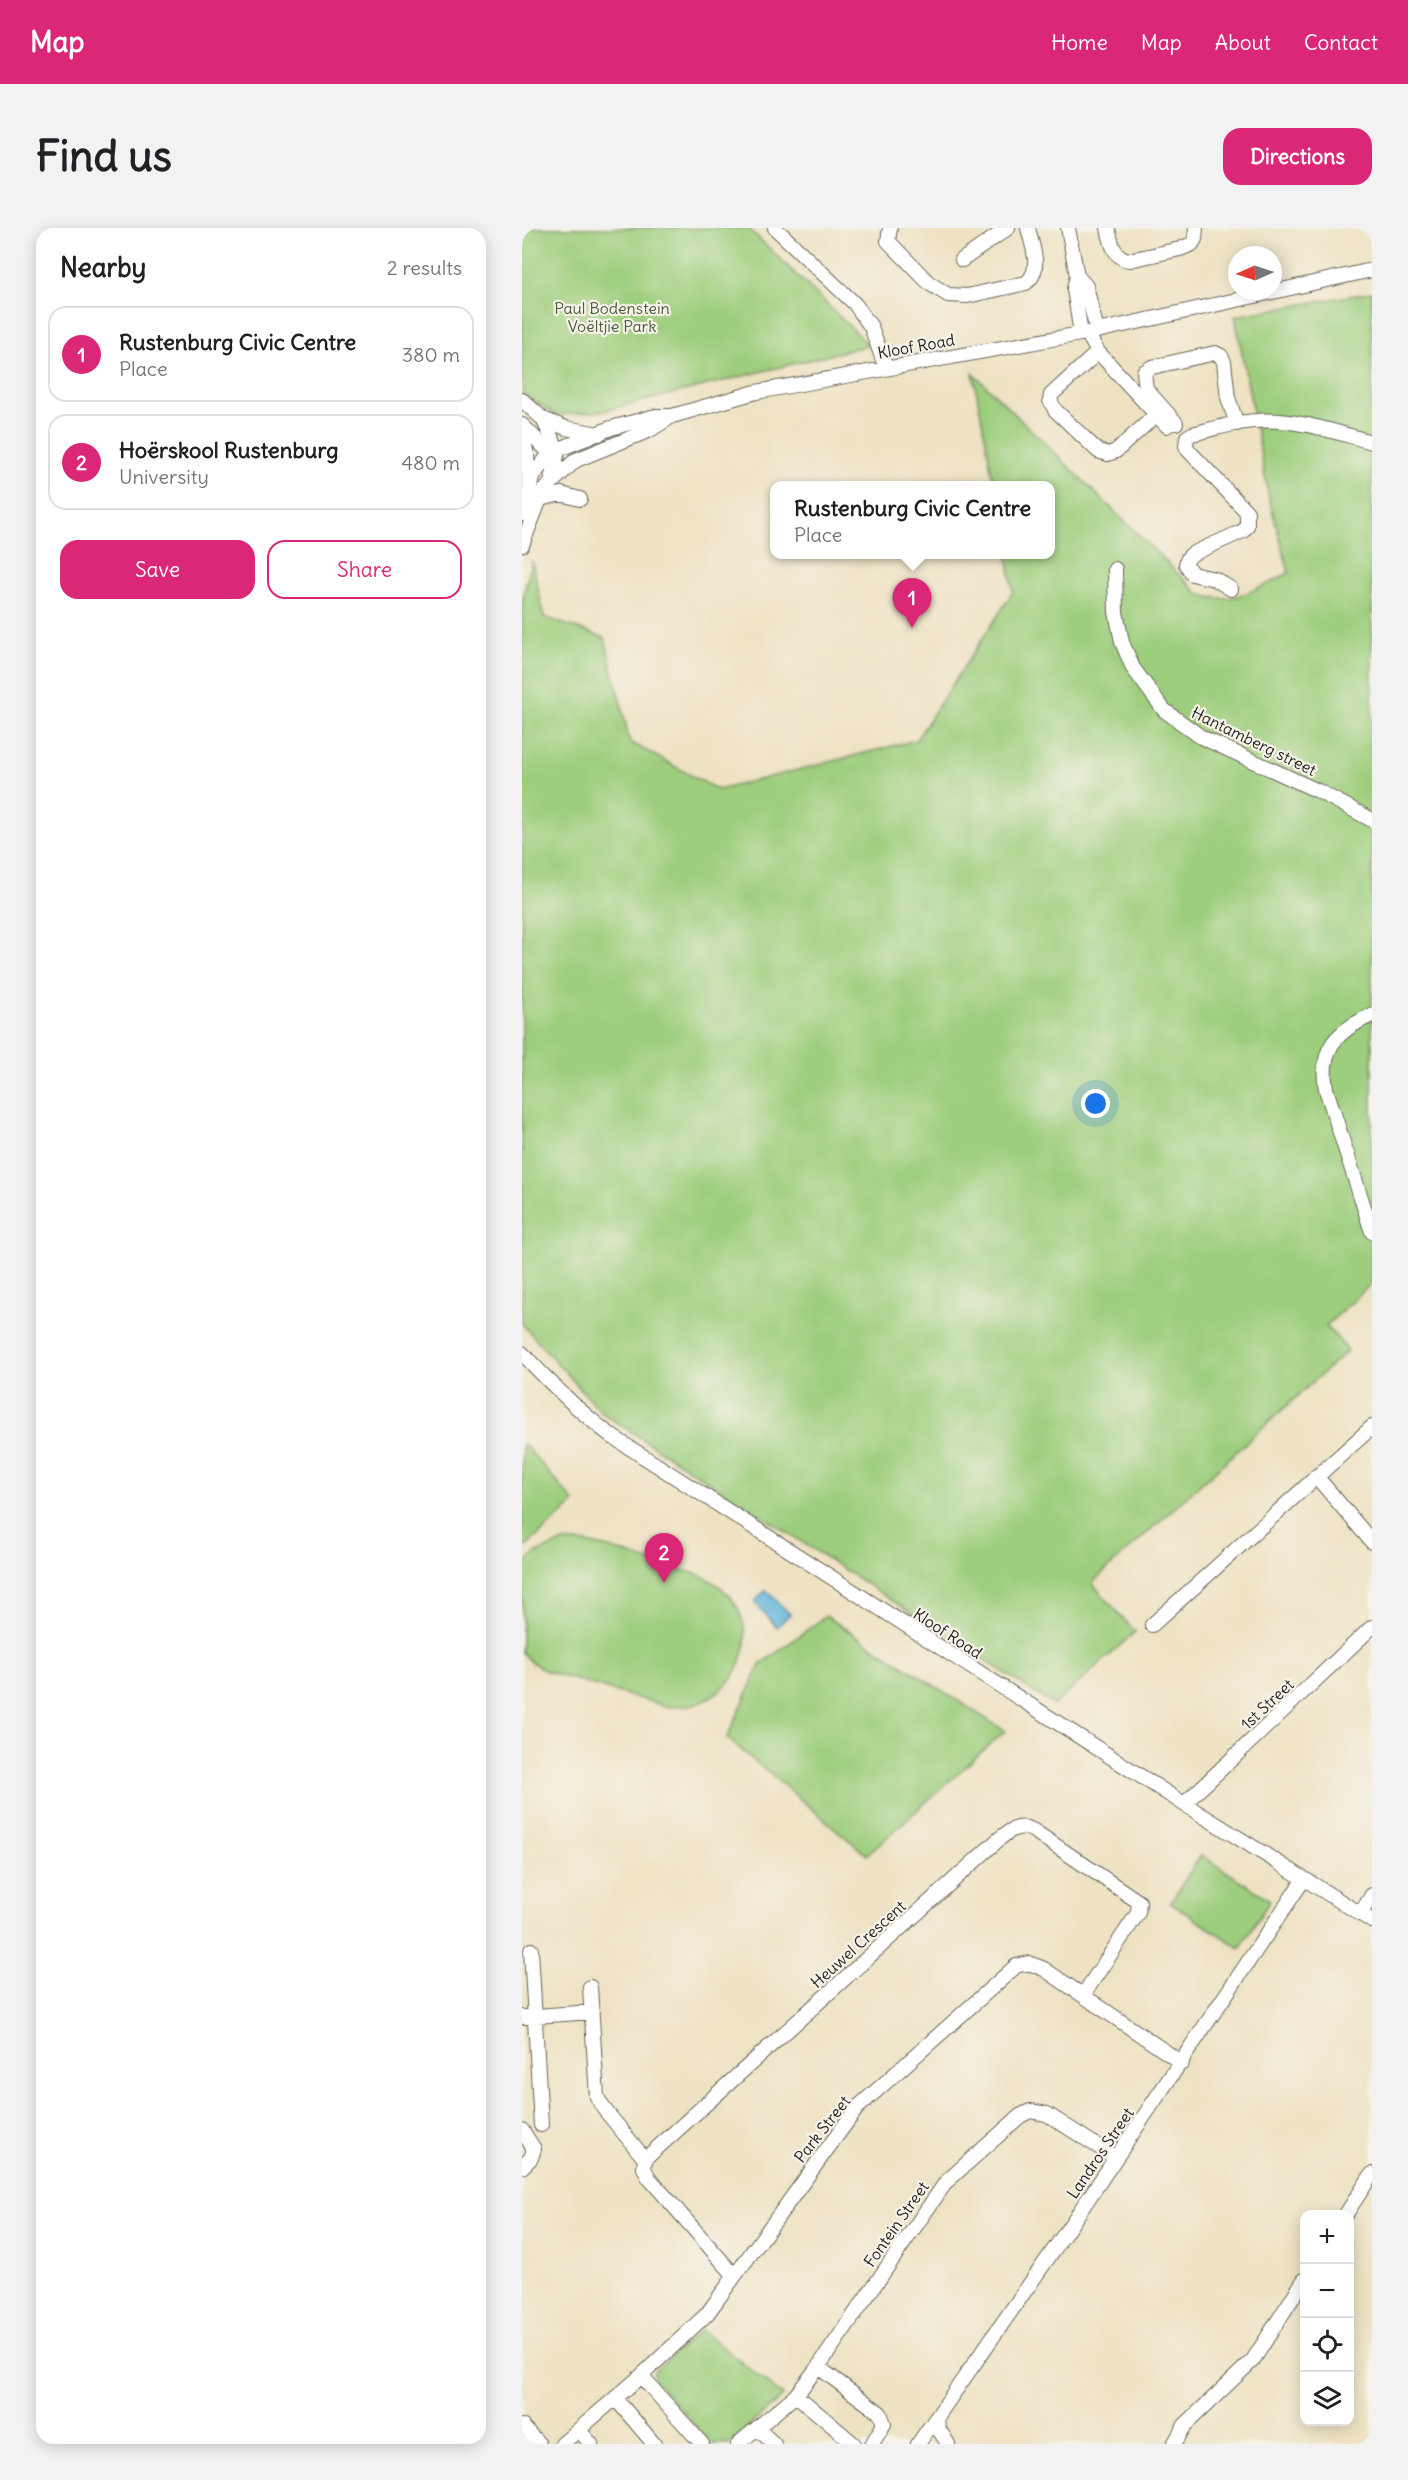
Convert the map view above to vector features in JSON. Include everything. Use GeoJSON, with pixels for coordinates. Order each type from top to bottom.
{"type":"FeatureCollection","features":[{"type":"Feature","properties":{"kind":"street"},"geometry":{"type":"LineString","coordinates":[[775,228],[855,304],[871,327],[886,368]]}},
{"type":"Feature","properties":{"kind":"street"},"geometry":{"type":"LineString","coordinates":[[890,228],[888,241],[896,251],[940,291],[957,296],[1026,283],[1032,279],[1036,266],[1028,228]]}},
{"type":"Feature","properties":{"kind":"street"},"geometry":{"type":"LineString","coordinates":[[963,260],[1008,228]]}},
{"type":"Feature","properties":{"kind":"street"},"geometry":{"type":"LineString","coordinates":[[1068,228],[1077,276],[1074,289],[1088,333],[1098,352],[1156,415],[1172,424],[1146,389],[1144,372],[1152,367],[1215,353],[1221,356],[1224,362],[1228,398],[1237,424]]}},
{"type":"Feature","properties":{"kind":"street"},"geometry":{"type":"LineString","coordinates":[[1108,228],[1117,255],[1130,260],[1186,247],[1195,239],[1196,228]]}},
{"type":"Feature","properties":{"kind":"street","name":"Kloof Road"},"geometry":{"type":"LineString","coordinates":[[522,544],[540,499],[551,483],[576,460],[650,430],[672,416],[756,392],[1088,333],[1372,270]]}},
{"type":"Feature","properties":{"kind":"street"},"geometry":{"type":"LineString","coordinates":[[1098,352],[1051,395],[1050,400],[1055,410],[1098,451],[1108,454],[1116,451],[1156,415]]}},
{"type":"Feature","properties":{"kind":"street"},"geometry":{"type":"LineString","coordinates":[[522,400],[543,419],[566,428],[598,434]]}},
{"type":"Feature","properties":{"kind":"street"},"geometry":{"type":"LineString","coordinates":[[522,514],[529,488],[538,468],[555,453],[611,428],[656,416],[672,416]]}},
{"type":"Feature","properties":{"kind":"street"},"geometry":{"type":"LineString","coordinates":[[543,419],[555,453],[551,483]]}},
{"type":"Feature","properties":{"kind":"street"},"geometry":{"type":"LineString","coordinates":[[1232,589],[1215,579],[1192,574],[1186,564],[1192,554],[1243,531],[1249,518],[1247,512],[1188,450],[1186,441],[1192,434],[1257,421],[1300,424],[1372,442]]}},
{"type":"Feature","properties":{"kind":"street"},"geometry":{"type":"LineString","coordinates":[[522,425],[555,453],[576,460]]}},
{"type":"Feature","properties":{"kind":"street"},"geometry":{"type":"LineString","coordinates":[[522,433],[527,455],[529,488]]}},
{"type":"Feature","properties":{"kind":"street"},"geometry":{"type":"LineString","coordinates":[[540,499],[561,494],[580,499]]}},
{"type":"Feature","properties":{"kind":"street","name":"Hantamberg street"},"geometry":{"type":"LineString","coordinates":[[1115,569],[1116,612],[1122,642],[1133,668],[1164,711],[1201,736],[1318,791],[1372,820]]}},
{"type":"Feature","properties":{"kind":"street"},"geometry":{"type":"LineString","coordinates":[[1372,1015],[1345,1030],[1336,1038],[1329,1050],[1324,1075],[1372,1232]]}},
{"type":"Feature","properties":{"kind":"street","name":"Kloof Road"},"geometry":{"type":"LineString","coordinates":[[522,1353],[555,1389],[613,1437],[1184,1804],[1366,1917]]}},
{"type":"Feature","properties":{"kind":"street"},"geometry":{"type":"LineString","coordinates":[[1152,1625],[1372,1427]]}},
{"type":"Feature","properties":{"kind":"street"},"geometry":{"type":"LineString","coordinates":[[1316,1476],[1372,1542]]}},
{"type":"Feature","properties":{"kind":"street","name":"1st Street"},"geometry":{"type":"LineString","coordinates":[[1184,1804],[1372,1627]]}},
{"type":"Feature","properties":{"kind":"street","name":"Heuwel Crescent"},"geometry":{"type":"LineString","coordinates":[[645,2159],[998,1839],[1016,1827],[1027,1827],[1034,1830],[1138,1902],[1138,1913],[1083,1995]]}},
{"type":"Feature","properties":{"kind":"street","name":"Landros Street"},"geometry":{"type":"LineString","coordinates":[[921,2443],[1182,2063],[1304,1880]]}},
{"type":"Feature","properties":{"kind":"street"},"geometry":{"type":"LineString","coordinates":[[1366,1917],[1372,1895]]}},
{"type":"Feature","properties":{"kind":"street"},"geometry":{"type":"LineString","coordinates":[[531,1950],[528,2016],[542,2126]]}},
{"type":"Feature","properties":{"kind":"street","name":"Park Street"},"geometry":{"type":"LineString","coordinates":[[562,2444],[702,2320],[857,2108],[1011,1970],[1023,1963],[1036,1965],[1182,2063]]}},
{"type":"Feature","properties":{"kind":"street"},"geometry":{"type":"LineString","coordinates":[[590,1987],[597,2097],[604,2109],[645,2159],[644,2168],[649,2178],[734,2275]]}},
{"type":"Feature","properties":{"kind":"street"},"geometry":{"type":"LineString","coordinates":[[528,2016],[592,2012]]}},
{"type":"Feature","properties":{"kind":"street","name":"Fontein Street"},"geometry":{"type":"LineString","coordinates":[[738,2444],[796,2395],[818,2367],[946,2182],[1024,2113],[1037,2111],[1047,2114],[1116,2158]]}},
{"type":"Feature","properties":{"kind":"street"},"geometry":{"type":"LineString","coordinates":[[522,2130],[534,2150],[531,2158],[522,2167]]}},
{"type":"Feature","properties":{"kind":"street"},"geometry":{"type":"LineString","coordinates":[[1349,2210],[1372,2174]]}},
{"type":"Feature","properties":{"kind":"street"},"geometry":{"type":"LineString","coordinates":[[1174,2444],[1185,2425],[1253,2360],[1300,2288]]}},
{"type":"Feature","properties":{"kind":"street"},"geometry":{"type":"LineString","coordinates":[[818,2367],[880,2413],[884,2424],[872,2444]]}},
{"type":"Feature","properties":{"kind":"street"},"geometry":{"type":"LineString","coordinates":[[640,2376],[702,2444]]}},
{"type":"Feature","properties":{"kind":"street"},"geometry":{"type":"LineString","coordinates":[[796,2395],[854,2444]]}},
{"type":"Feature","properties":{"kind":"street"},"geometry":{"type":"LineString","coordinates":[[615,2398],[654,2444]]}},
{"type":"Feature","properties":{"kind":"street"},"geometry":{"type":"LineString","coordinates":[[937,2417],[938,2428],[948,2444]]}},
{"type":"Feature","properties":{"kind":"street"},"geometry":{"type":"LineString","coordinates":[[522,2426],[539,2444]]}},
{"type":"Feature","properties":{"kind":"street"},"geometry":{"type":"LineString","coordinates":[[757,2428],[774,2444]]}},
{"type":"Feature","properties":{"kind":"street"},"geometry":{"type":"LineString","coordinates":[[579,2430],[591,2444]]}},
{"type":"Feature","properties":{"kind":"green space","name":"Paul Bodenstein Voëltjie Park"},"geometry":{"type":"Polygon","coordinates":[[[522,228],[748,228],[869,345],[603,411],[556,415],[522,393],[522,228]]]}},
{"type":"Feature","properties":{"kind":"green space"},"geometry":{"type":"Polygon","coordinates":[[[1372,292],[1372,1283],[1326,1326],[1348,1350],[1092,1583],[1135,1632],[1054,1705],[602,1413],[522,1324],[522,602],[532,561],[544,617],[605,638],[630,742],[718,790],[916,740],[1013,592],[1008,559],[1055,559],[1055,481],[993,481],[973,373],[1199,594],[1222,598],[1234,597],[1289,573],[1269,498],[1235,316],[1372,292]]]}},
{"type":"Feature","properties":{"kind":"green space"},"geometry":{"type":"Polygon","coordinates":[[[524,1444],[575,1503],[522,1550],[522,1446],[524,1444]]]}},
{"type":"Feature","properties":{"kind":"green space"},"geometry":{"type":"Polygon","coordinates":[[[563,1542],[586,1543],[610,1548],[698,1575],[722,1588],[739,1612],[745,1631],[744,1651],[737,1669],[726,1685],[710,1697],[691,1705],[669,1707],[548,1672],[531,1662],[522,1652],[522,1566],[536,1553],[563,1542]]]}},
{"type":"Feature","properties":{"kind":"green space"},"geometry":{"type":"Polygon","coordinates":[[[826,1616],[1005,1731],[867,1855],[727,1738],[760,1665],[826,1616]]]}},
{"type":"Feature","properties":{"kind":"green space"},"geometry":{"type":"Polygon","coordinates":[[[1201,1855],[1270,1900],[1240,1948],[1170,1903],[1201,1855]]]}},
{"type":"Feature","properties":{"kind":"green space"},"geometry":{"type":"Polygon","coordinates":[[[701,2330],[783,2396],[729,2444],[712,2444],[654,2380],[654,2371],[701,2330]]]}},
{"type":"Feature","properties":{"kind":"water"},"geometry":{"type":"Polygon","coordinates":[[[766,1590],[790,1614],[777,1627],[754,1602],[766,1590]]]}},
{"type":"Feature","properties":{"kind":"place","name":"Rustenburg Civic Centre"},"geometry":{"type":"Point","coordinates":[912,628]}},
{"type":"Feature","properties":{"kind":"place","name":"Hoërskool Rustenburg"},"geometry":{"type":"Point","coordinates":[664,1583]}}]}
